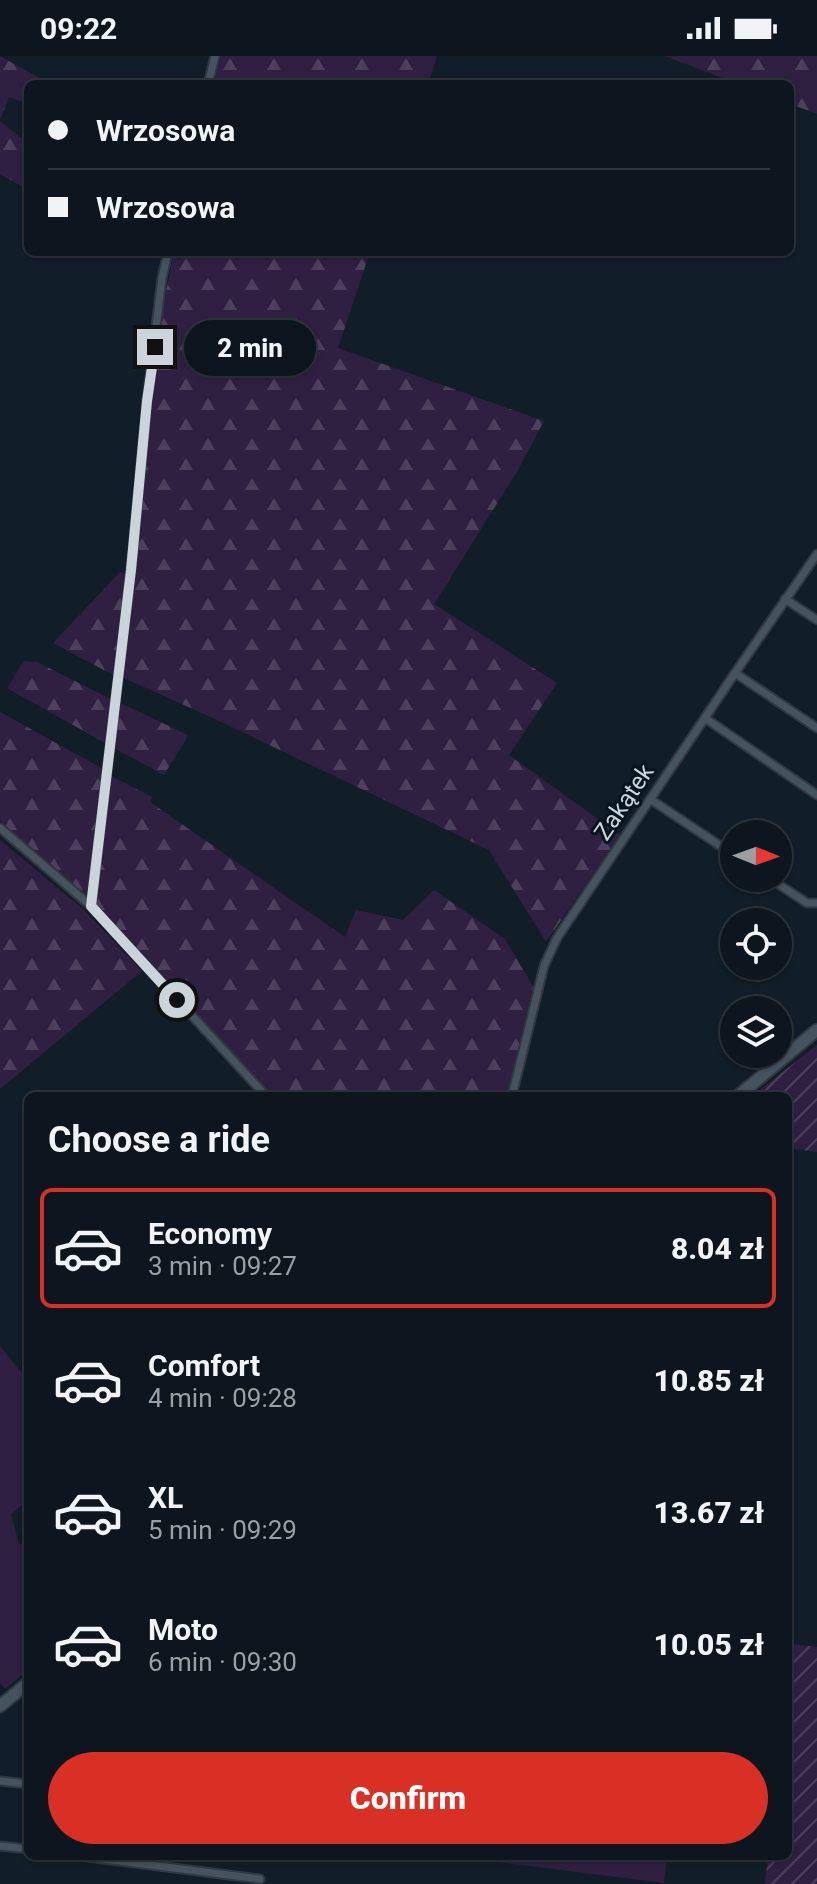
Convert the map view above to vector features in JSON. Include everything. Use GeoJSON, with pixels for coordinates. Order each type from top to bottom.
{"type":"FeatureCollection","features":[{"type":"Feature","properties":{"kind":"main road"},"geometry":{"type":"LineString","coordinates":[[743,1092],[817,1030]]}},
{"type":"Feature","properties":{"kind":"main road"},"geometry":{"type":"LineString","coordinates":[[0,1706],[24,1686]]}},
{"type":"Feature","properties":{"kind":"street"},"geometry":{"type":"LineString","coordinates":[[209,80],[215,56]]}},
{"type":"Feature","properties":{"kind":"street"},"geometry":{"type":"LineString","coordinates":[[91,906],[131,570],[147,401],[167,256]]}},
{"type":"Feature","properties":{"kind":"street","name":"Zakątek"},"geometry":{"type":"LineString","coordinates":[[513,1092],[545,961],[566,924],[817,554]]}},
{"type":"Feature","properties":{"kind":"street"},"geometry":{"type":"LineString","coordinates":[[785,599],[817,620]]}},
{"type":"Feature","properties":{"kind":"street"},"geometry":{"type":"LineString","coordinates":[[735,673],[817,728]]}},
{"type":"Feature","properties":{"kind":"street"},"geometry":{"type":"LineString","coordinates":[[705,718],[817,795]]}},
{"type":"Feature","properties":{"kind":"street"},"geometry":{"type":"LineString","coordinates":[[650,799],[720,846]]}},
{"type":"Feature","properties":{"kind":"street"},"geometry":{"type":"LineString","coordinates":[[0,828],[91,906],[262,1092]]}},
{"type":"Feature","properties":{"kind":"street"},"geometry":{"type":"LineString","coordinates":[[790,892],[807,903],[817,903]]}},
{"type":"Feature","properties":{"kind":"street"},"geometry":{"type":"LineString","coordinates":[[0,1781],[24,1784]]}},
{"type":"Feature","properties":{"kind":"street"},"geometry":{"type":"LineString","coordinates":[[0,1846],[24,1849]]}},
{"type":"Feature","properties":{"kind":"street"},"geometry":{"type":"LineString","coordinates":[[111,1860],[260,1879]]}},
{"type":"Feature","properties":{"kind":"green space"},"geometry":{"type":"Polygon","coordinates":[[[0,56],[43,80],[24,80],[24,103],[9,97],[0,120],[0,56]]]}},
{"type":"Feature","properties":{"kind":"green space"},"geometry":{"type":"Polygon","coordinates":[[[221,56],[437,56],[429,80],[215,80],[221,56]]]}},
{"type":"Feature","properties":{"kind":"green space"},"geometry":{"type":"Polygon","coordinates":[[[665,56],[817,56],[817,114],[794,105],[794,80],[728,80],[665,56]]]}},
{"type":"Feature","properties":{"kind":"green space"},"geometry":{"type":"Polygon","coordinates":[[[0,121],[24,141],[24,188],[0,174],[0,121]]]}},
{"type":"Feature","properties":{"kind":"green space"},"geometry":{"type":"Polygon","coordinates":[[[173,256],[369,256],[338,348],[544,421],[518,470],[434,604],[557,683],[509,755],[620,835],[546,942],[489,850],[124,678],[166,292],[173,256]]]}},
{"type":"Feature","properties":{"kind":"green space"},"geometry":{"type":"Polygon","coordinates":[[[120,572],[128,575],[113,675],[53,643],[120,572]]]}},
{"type":"Feature","properties":{"kind":"green space"},"geometry":{"type":"Polygon","coordinates":[[[24,661],[37,662],[111,699],[105,743],[7,688],[24,661]]]}},
{"type":"Feature","properties":{"kind":"green space"},"geometry":{"type":"Polygon","coordinates":[[[118,702],[188,735],[164,775],[114,748],[118,702]]]}},
{"type":"Feature","properties":{"kind":"green space"},"geometry":{"type":"Polygon","coordinates":[[[0,712],[103,769],[88,899],[0,821],[0,712]]]}},
{"type":"Feature","properties":{"kind":"green space"},"geometry":{"type":"Polygon","coordinates":[[[111,776],[152,797],[150,802],[345,937],[356,910],[403,920],[434,890],[505,939],[533,986],[508,1092],[268,1092],[95,905],[111,776]]]}},
{"type":"Feature","properties":{"kind":"green space"},"geometry":{"type":"Polygon","coordinates":[[[0,840],[83,909],[142,971],[0,1089],[0,840]]]}},
{"type":"Feature","properties":{"kind":"green space"},"geometry":{"type":"Polygon","coordinates":[[[817,1045],[817,1152],[792,1149],[792,1092],[757,1092],[788,1068],[792,1068],[792,1065],[817,1045]]]}},
{"type":"Feature","properties":{"kind":"green space"},"geometry":{"type":"Polygon","coordinates":[[[0,1346],[24,1376],[24,1503],[11,1514],[19,1544],[24,1545],[24,1673],[5,1689],[0,1683],[0,1346]]]}},
{"type":"Feature","properties":{"kind":"green space"},"geometry":{"type":"Polygon","coordinates":[[[792,1644],[817,1647],[817,1884],[765,1884],[768,1860],[792,1860],[792,1644]]]}},
{"type":"Feature","properties":{"kind":"green space"},"geometry":{"type":"Polygon","coordinates":[[[483,1860],[667,1860],[664,1883],[483,1860]]]}},
{"type":"Feature","properties":{"kind":"route"},"geometry":{"type":"LineString","coordinates":[[155,347],[91,906],[177,1000]]}}]}
